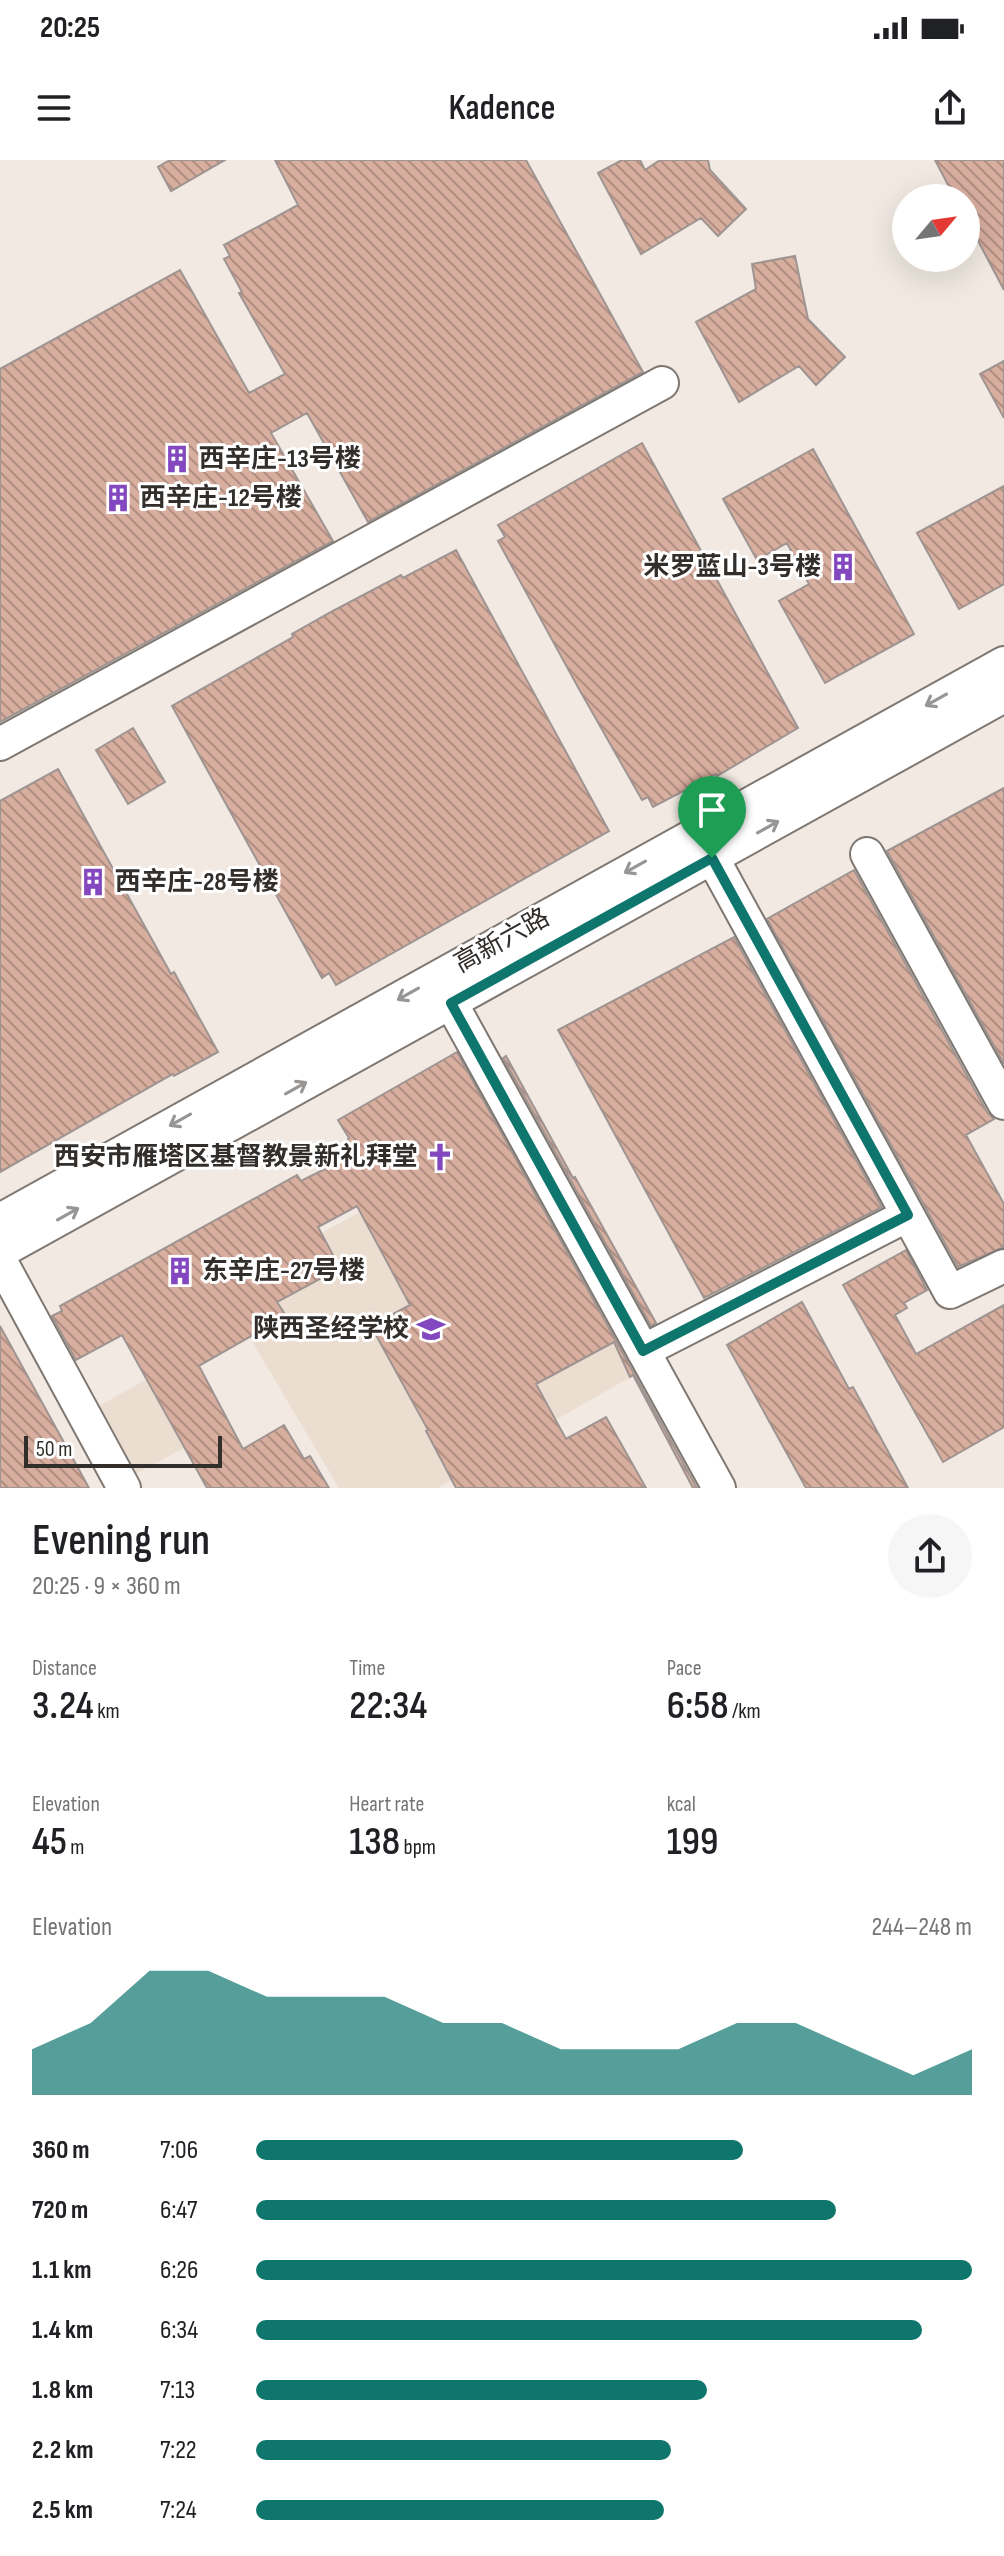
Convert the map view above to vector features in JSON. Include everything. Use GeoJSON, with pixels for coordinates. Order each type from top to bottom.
{"type":"FeatureCollection","features":[{"type":"Feature","properties":{"kind":"street"},"geometry":{"type":"LineString","coordinates":[[0,744],[662,383]]}},
{"type":"Feature","properties":{"kind":"street","name":"高新六路"},"geometry":{"type":"LineString","coordinates":[[0,1252],[451,1003],[1004,663]]}},
{"type":"Feature","properties":{"kind":"street","name":"高新六路"},"geometry":{"type":"LineString","coordinates":[[0,1220],[705,845],[1004,696]]}},
{"type":"Feature","properties":{"kind":"street"},"geometry":{"type":"LineString","coordinates":[[705,845],[950,1292],[1004,1266]]}},
{"type":"Feature","properties":{"kind":"street"},"geometry":{"type":"LineString","coordinates":[[867,854],[1004,1103]]}},
{"type":"Feature","properties":{"kind":"street"},"geometry":{"type":"LineString","coordinates":[[451,1003],[719,1488]]}},
{"type":"Feature","properties":{"kind":"street"},"geometry":{"type":"LineString","coordinates":[[643,1351],[908,1215]]}},
{"type":"Feature","properties":{"kind":"street"},"geometry":{"type":"LineString","coordinates":[[0,1260],[124,1488]]}},
{"type":"Feature","properties":{"kind":"shaded area","name":"陕西圣经学校"},"geometry":{"type":"Polygon","coordinates":[[[545,1200],[639,1372],[438,1488],[339,1488],[220,1287],[372,1206],[411,1273],[545,1200]]]}},
{"type":"Feature","properties":{"kind":"shaded area"},"geometry":{"type":"Polygon","coordinates":[[[149,1378],[187,1446],[134,1475],[97,1407],[149,1378]]]}},
{"type":"Feature","properties":{"kind":"building"},"geometry":{"type":"Polygon","coordinates":[[[170,160],[225,160],[171,191],[158,167],[170,160]]]}},
{"type":"Feature","properties":{"kind":"building"},"geometry":{"type":"Polygon","coordinates":[[[275,160],[526,160],[643,372],[368,522],[307,413],[271,433],[333,541],[0,722],[0,369],[180,270],[249,393],[285,374],[239,293],[242,292],[224,259],[230,256],[224,245],[298,205],[275,160]]]}},
{"type":"Feature","properties":{"kind":"building"},"geometry":{"type":"Polygon","coordinates":[[[622,160],[640,160],[645,170],[660,160],[708,160],[710,170],[746,209],[718,236],[701,218],[641,254],[598,173],[622,160]]]}},
{"type":"Feature","properties":{"kind":"building"},"geometry":{"type":"Polygon","coordinates":[[[935,160],[1004,160],[1004,290],[980,245],[980,184],[948,184],[935,160]]]}},
{"type":"Feature","properties":{"kind":"building"},"geometry":{"type":"Polygon","coordinates":[[[795,256],[808,319],[845,357],[816,385],[799,366],[739,402],[696,322],[756,289],[752,264],[795,256]]]}},
{"type":"Feature","properties":{"kind":"building"},"geometry":{"type":"Polygon","coordinates":[[[1004,361],[1004,418],[980,374],[1004,361]]]}},
{"type":"Feature","properties":{"kind":"building"},"geometry":{"type":"Polygon","coordinates":[[[642,443],[798,728],[717,776],[653,807],[648,797],[642,800],[498,541],[505,537],[498,525],[642,443]]]}},
{"type":"Feature","properties":{"kind":"building","name":"米罗蓝山-3号楼"},"geometry":{"type":"Polygon","coordinates":[[[813,449],[914,634],[825,683],[779,601],[809,584],[787,543],[757,560],[723,499],[813,449]]]}},
{"type":"Feature","properties":{"kind":"building"},"geometry":{"type":"Polygon","coordinates":[[[1004,486],[1004,584],[959,609],[917,533],[1004,486]]]}},
{"type":"Feature","properties":{"kind":"building"},"geometry":{"type":"Polygon","coordinates":[[[456,550],[609,831],[336,985],[329,973],[322,978],[172,706],[331,612],[456,550]]]}},
{"type":"Feature","properties":{"kind":"building"},"geometry":{"type":"Polygon","coordinates":[[[133,728],[165,782],[128,804],[96,750],[133,728]]]}},
{"type":"Feature","properties":{"kind":"building"},"geometry":{"type":"Polygon","coordinates":[[[58,769],[171,974],[174,972],[218,1052],[173,1074],[0,1172],[0,801],[58,769]]]}},
{"type":"Feature","properties":{"kind":"building"},"geometry":{"type":"Polygon","coordinates":[[[1004,788],[1004,1064],[887,851],[1004,788]]]}},
{"type":"Feature","properties":{"kind":"building"},"geometry":{"type":"Polygon","coordinates":[[[854,870],[987,1112],[994,1119],[966,1135],[1004,1204],[1004,1247],[958,1267],[767,919],[854,870]]]}},
{"type":"Feature","properties":{"kind":"building"},"geometry":{"type":"Polygon","coordinates":[[[734,937],[882,1207],[704,1298],[558,1030],[734,937]]]}},
{"type":"Feature","properties":{"kind":"building"},"geometry":{"type":"Polygon","coordinates":[[[457,1052],[697,1488],[693,1488],[633,1375],[630,1377],[614,1342],[536,1384],[566,1439],[606,1417],[646,1488],[456,1488],[371,1326],[410,1305],[357,1206],[318,1227],[340,1268],[277,1302],[286,1316],[199,1366],[243,1449],[284,1425],[304,1459],[310,1456],[329,1488],[207,1488],[122,1335],[76,1360],[52,1316],[62,1311],[60,1306],[297,1175],[301,1181],[329,1167],[349,1138],[338,1120],[457,1052]]]}},
{"type":"Feature","properties":{"kind":"building"},"geometry":{"type":"Polygon","coordinates":[[[506,1056],[656,1323],[651,1326],[503,1058],[506,1056]]]}},
{"type":"Feature","properties":{"kind":"building"},"geometry":{"type":"Polygon","coordinates":[[[906,1250],[927,1290],[904,1303],[907,1308],[895,1315],[916,1354],[1004,1305],[1004,1427],[943,1462],[843,1285],[906,1250]]]}},
{"type":"Feature","properties":{"kind":"building"},"geometry":{"type":"Polygon","coordinates":[[[802,1302],[908,1488],[806,1488],[727,1345],[802,1302]]]}},
{"type":"Feature","properties":{"kind":"building"},"geometry":{"type":"Polygon","coordinates":[[[0,1326],[89,1488],[0,1488],[0,1326]]]}},
{"type":"Feature","properties":{"kind":"place","name":"西辛庄-13号楼"},"geometry":{"type":"Point","coordinates":[177,459]}},
{"type":"Feature","properties":{"kind":"place","name":"西辛庄-12号楼"},"geometry":{"type":"Point","coordinates":[118,498]}},
{"type":"Feature","properties":{"kind":"place","name":"米罗蓝山-3号楼"},"geometry":{"type":"Point","coordinates":[843,567]}},
{"type":"Feature","properties":{"kind":"place","name":"西辛庄-28号楼"},"geometry":{"type":"Point","coordinates":[93,882]}},
{"type":"Feature","properties":{"kind":"place","name":"西安市雁塔区基督教景新礼拜堂"},"geometry":{"type":"Point","coordinates":[440,1157]}},
{"type":"Feature","properties":{"kind":"place","name":"东辛庄-27号楼"},"geometry":{"type":"Point","coordinates":[180,1271]}},
{"type":"Feature","properties":{"kind":"place","name":"陕西圣经学校"},"geometry":{"type":"Point","coordinates":[431,1329]}},
{"type":"Feature","properties":{"kind":"route"},"geometry":{"type":"LineString","coordinates":[[712,858],[908,1215],[643,1351],[451,1003],[712,858]]}}]}
